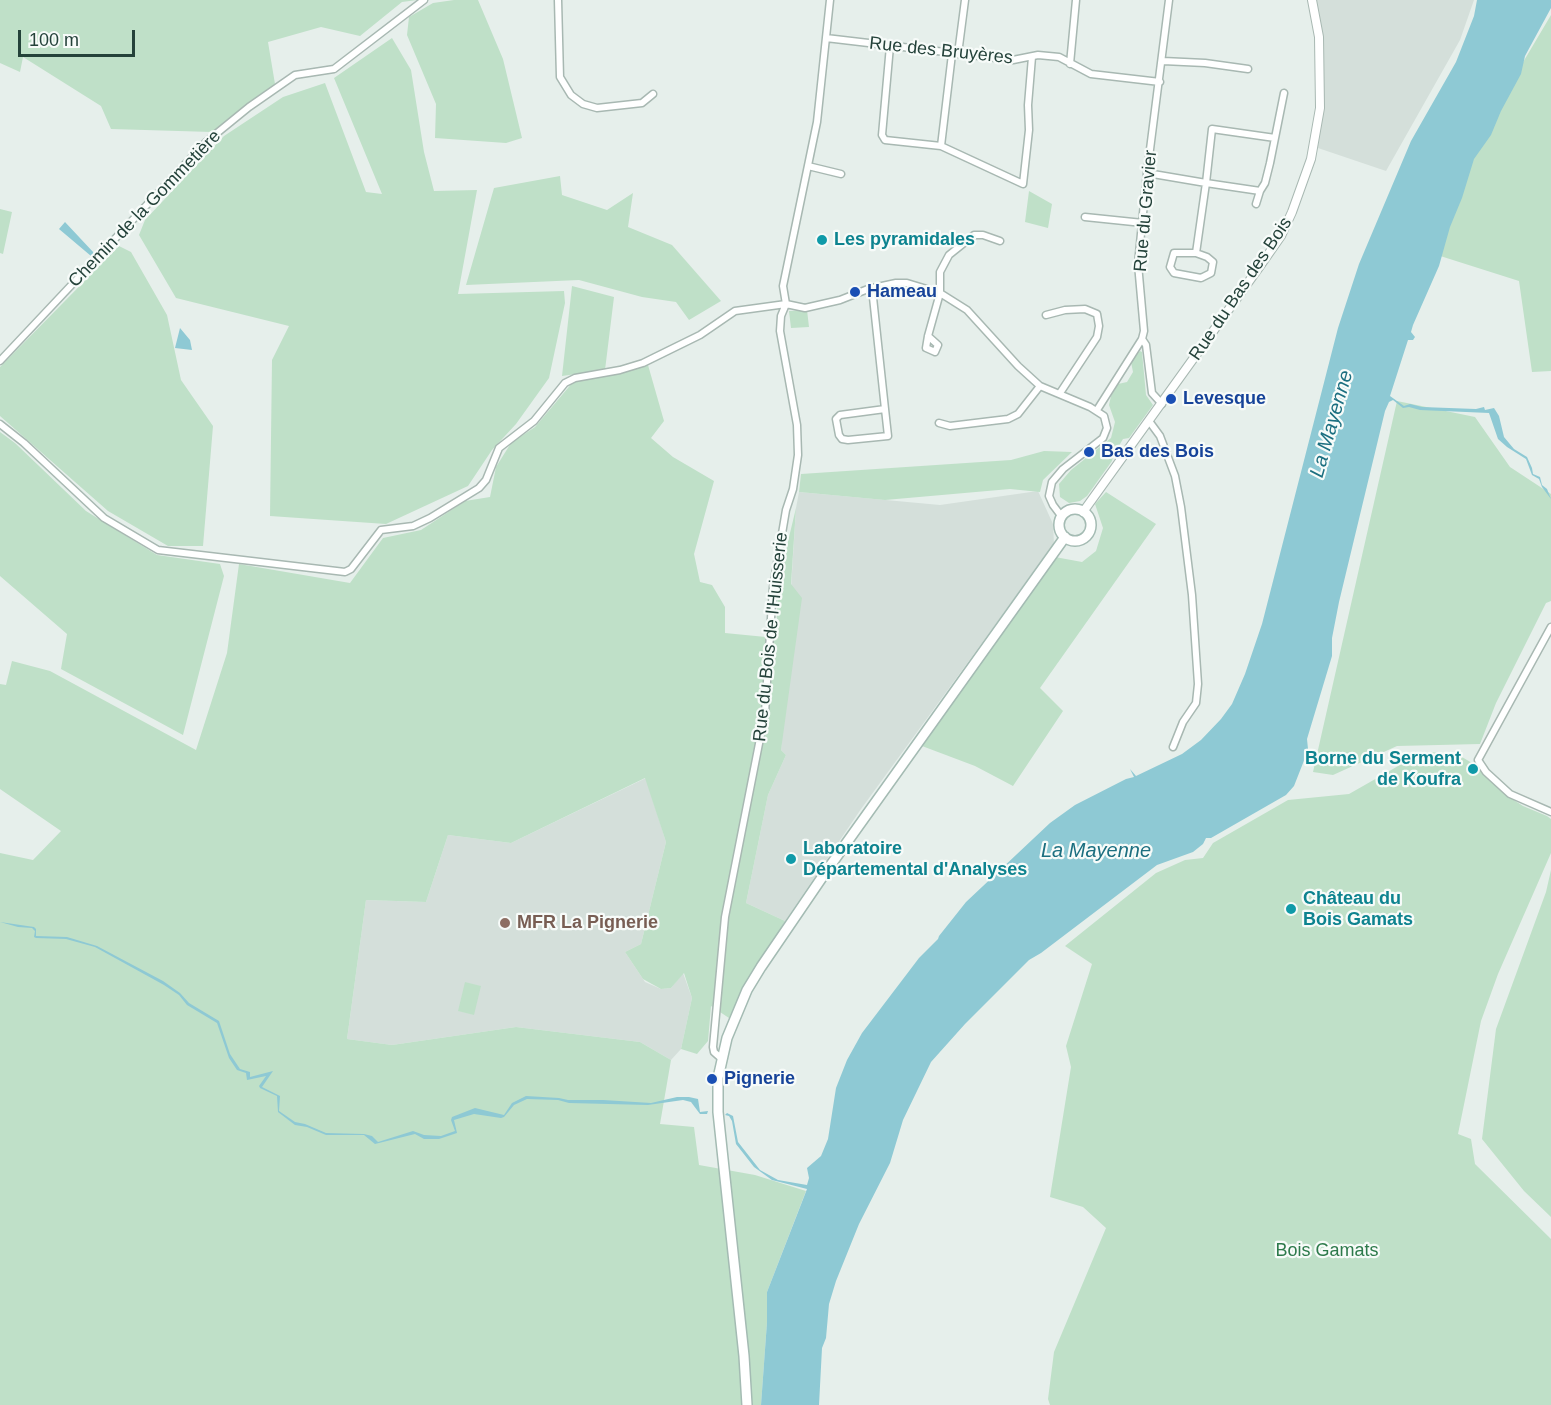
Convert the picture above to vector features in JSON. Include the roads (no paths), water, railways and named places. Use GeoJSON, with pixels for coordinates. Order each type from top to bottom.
{"type":"FeatureCollection","features":[{"type":"Feature","properties":{"kind":"main road"},"geometry":{"type":"LineString","coordinates":[[1069,510],[1083,512],[1090,519],[1088,534],[1085,538],[1075,541],[1065,537],[1059,525],[1062,517],[1069,510]]}},
{"type":"Feature","properties":{"kind":"main road"},"geometry":{"type":"LineString","coordinates":[[747,1405],[744,1356],[718,1112],[718,1078],[737,1012],[761,967],[825,873],[1065,537]]}},
{"type":"Feature","properties":{"kind":"street","name":"Chemin de la Gommetière"},"geometry":{"type":"LineString","coordinates":[[0,361],[206,142],[249,107],[295,75],[334,69],[424,0]]}},
{"type":"Feature","properties":{"kind":"street"},"geometry":{"type":"LineString","coordinates":[[558,0],[560,77],[571,95],[584,104],[597,108],[642,103],[653,94]]}},
{"type":"Feature","properties":{"kind":"street","name":"Rue du Bois de l'Huisserie"},"geometry":{"type":"LineString","coordinates":[[722,1059],[714,1052],[713,1047],[725,917],[765,713],[773,587],[798,455],[797,424],[780,331],[781,316],[786,304],[783,286],[817,122],[830,0]]}},
{"type":"Feature","properties":{"kind":"street"},"geometry":{"type":"LineString","coordinates":[[941,146],[965,0]]}},
{"type":"Feature","properties":{"kind":"street"},"geometry":{"type":"LineString","coordinates":[[1070,64],[1076,0]]}},
{"type":"Feature","properties":{"kind":"street","name":"Rue du Gravier"},"geometry":{"type":"LineString","coordinates":[[1162,404],[1152,393],[1146,345],[1142,339],[1143,320],[1138,264],[1169,0]]}},
{"type":"Feature","properties":{"kind":"street","name":"Rue du Bas des Bois"},"geometry":{"type":"LineString","coordinates":[[1083,512],[1276,243],[1300,194],[1311,159],[1320,108],[1319,37],[1312,0]]}},
{"type":"Feature","properties":{"kind":"street","name":"Rue des Bruyères"},"geometry":{"type":"LineString","coordinates":[[826,38],[1013,60],[1038,55],[1059,57],[1091,74],[1160,82]]}},
{"type":"Feature","properties":{"kind":"street"},"geometry":{"type":"LineString","coordinates":[[890,46],[882,135],[885,140],[941,146],[1023,184],[1029,130],[1028,105],[1032,57]]}},
{"type":"Feature","properties":{"kind":"street"},"geometry":{"type":"LineString","coordinates":[[1163,61],[1205,63],[1248,69]]}},
{"type":"Feature","properties":{"kind":"street"},"geometry":{"type":"LineString","coordinates":[[1256,204],[1264,183],[1284,93]]}},
{"type":"Feature","properties":{"kind":"street"},"geometry":{"type":"LineString","coordinates":[[1196,253],[1212,129],[1275,138]]}},
{"type":"Feature","properties":{"kind":"street"},"geometry":{"type":"LineString","coordinates":[[808,166],[841,174]]}},
{"type":"Feature","properties":{"kind":"street"},"geometry":{"type":"LineString","coordinates":[[1147,172],[1260,191]]}},
{"type":"Feature","properties":{"kind":"street"},"geometry":{"type":"LineString","coordinates":[[1085,216],[1143,224]]}},
{"type":"Feature","properties":{"kind":"street"},"geometry":{"type":"LineString","coordinates":[[928,336],[940,293],[940,272],[949,255],[974,235],[983,235],[1000,241]]}},
{"type":"Feature","properties":{"kind":"street"},"geometry":{"type":"LineString","coordinates":[[1174,253],[1196,253],[1213,262],[1211,273],[1201,278],[1174,273],[1170,267],[1174,253]]}},
{"type":"Feature","properties":{"kind":"street"},"geometry":{"type":"LineString","coordinates":[[0,424],[24,443],[104,518],[158,550],[345,572],[351,569],[381,530],[413,526],[479,488],[486,480],[499,448],[534,422],[565,383],[583,375],[620,370],[642,363],[700,334],[735,311],[786,304],[805,308],[827,304],[872,288],[907,283],[940,293],[967,310],[1018,366],[1040,386],[1097,410],[1106,421],[1107,428],[1103,438],[1063,469],[1052,482],[1050,495],[1053,505],[1062,517]]}},
{"type":"Feature","properties":{"kind":"street"},"geometry":{"type":"LineString","coordinates":[[872,288],[888,436],[848,440],[842,439],[839,435],[836,419],[840,415],[885,409]]}},
{"type":"Feature","properties":{"kind":"street"},"geometry":{"type":"LineString","coordinates":[[1046,315],[1065,310],[1085,309],[1097,314],[1100,326],[1097,337],[1060,393]]}},
{"type":"Feature","properties":{"kind":"street"},"geometry":{"type":"LineString","coordinates":[[1097,410],[1142,339]]}},
{"type":"Feature","properties":{"kind":"street"},"geometry":{"type":"LineString","coordinates":[[939,423],[950,426],[1008,419],[1018,414],[1040,386]]}},
{"type":"Feature","properties":{"kind":"street"},"geometry":{"type":"LineString","coordinates":[[1149,421],[1160,436],[1175,476],[1192,596],[1198,684],[1196,703],[1183,722],[1173,747]]}},
{"type":"Feature","properties":{"kind":"street"},"geometry":{"type":"LineString","coordinates":[[1551,627],[1478,760],[1486,772],[1510,794],[1551,812]]}},
{"type":"Feature","properties":{"kind":"water","name":"La Mayenne"},"geometry":{"type":"Polygon","coordinates":[[[1477,0],[1551,0],[1551,8],[1525,56],[1521,74],[1491,135],[1474,159],[1439,266],[1413,325],[1411,332],[1415,337],[1413,340],[1408,340],[1390,396],[1404,406],[1410,404],[1422,407],[1476,409],[1484,407],[1485,410],[1494,408],[1499,416],[1504,437],[1514,449],[1527,457],[1533,474],[1540,477],[1551,499],[1542,487],[1539,479],[1532,475],[1526,459],[1498,439],[1489,413],[1420,410],[1403,408],[1393,400],[1389,402],[1339,602],[1332,638],[1332,656],[1307,739],[1308,749],[1294,786],[1286,795],[1211,838],[1206,838],[1203,844],[1193,852],[1157,865],[1029,960],[965,1024],[931,1062],[903,1120],[890,1163],[859,1224],[836,1281],[829,1304],[826,1338],[822,1348],[819,1405],[761,1405],[767,1292],[807,1189],[772,1180],[754,1167],[736,1144],[732,1121],[729,1116],[725,1115],[727,1113],[733,1116],[738,1142],[760,1170],[778,1180],[807,1185],[809,1178],[807,1168],[821,1156],[828,1139],[836,1088],[847,1060],[862,1033],[919,958],[938,939],[966,902],[1050,823],[1075,805],[1134,777],[1130,769],[1136,776],[1182,754],[1201,740],[1232,704],[1262,624],[1338,328],[1359,264],[1411,141],[1456,62],[1474,16],[1477,0]]]}},
{"type":"Feature","properties":{"kind":"water"},"geometry":{"type":"Polygon","coordinates":[[[65,222],[94,253],[91,256],[59,229],[65,222]]]}},
{"type":"Feature","properties":{"kind":"water"},"geometry":{"type":"Polygon","coordinates":[[[180,328],[190,340],[192,350],[175,348],[180,328]]]}},
{"type":"Feature","properties":{"kind":"water"},"geometry":{"type":"Polygon","coordinates":[[[0,922],[34,927],[36,936],[67,937],[97,946],[163,981],[180,993],[189,1003],[219,1021],[230,1054],[240,1069],[250,1072],[250,1077],[273,1071],[262,1087],[280,1096],[279,1111],[295,1122],[326,1133],[364,1134],[372,1136],[378,1142],[413,1131],[424,1135],[441,1136],[455,1131],[452,1117],[475,1108],[504,1115],[512,1103],[526,1096],[651,1103],[677,1097],[689,1097],[698,1099],[700,1112],[708,1111],[707,1114],[700,1114],[691,1102],[683,1100],[648,1105],[569,1103],[558,1100],[527,1099],[514,1105],[504,1117],[501,1118],[474,1114],[454,1120],[457,1133],[439,1139],[424,1139],[415,1134],[375,1144],[364,1135],[326,1135],[295,1125],[278,1112],[277,1096],[259,1086],[266,1076],[247,1080],[246,1073],[237,1070],[229,1058],[217,1023],[187,1005],[179,995],[164,985],[95,947],[66,939],[36,938],[32,928],[0,922]]]}},
{"type":"Feature","properties":{"kind":"place","name":"Les pyramidales"},"geometry":{"type":"Point","coordinates":[822,240]}},
{"type":"Feature","properties":{"kind":"place","name":"Hameau"},"geometry":{"type":"Point","coordinates":[855,292]}},
{"type":"Feature","properties":{"kind":"place","name":"Levesque"},"geometry":{"type":"Point","coordinates":[1171,399]}},
{"type":"Feature","properties":{"kind":"place","name":"Bas des Bois"},"geometry":{"type":"Point","coordinates":[1089,452]}},
{"type":"Feature","properties":{"kind":"place","name":"Borne du Serment de Koufra"},"geometry":{"type":"Point","coordinates":[1473,769]}},
{"type":"Feature","properties":{"kind":"place","name":"Laboratoire Départemental d'Analyses"},"geometry":{"type":"Point","coordinates":[791,859]}},
{"type":"Feature","properties":{"kind":"place","name":"Château du Bois Gamats"},"geometry":{"type":"Point","coordinates":[1291,909]}},
{"type":"Feature","properties":{"kind":"place","name":"MFR La Pignerie"},"geometry":{"type":"Point","coordinates":[505,923]}},
{"type":"Feature","properties":{"kind":"place","name":"Pignerie"},"geometry":{"type":"Point","coordinates":[712,1079]}},
{"type":"Feature","properties":{"kind":"park label","name":"Bois Gamats"},"geometry":{"type":"Point","coordinates":[1327,1251]}}]}
